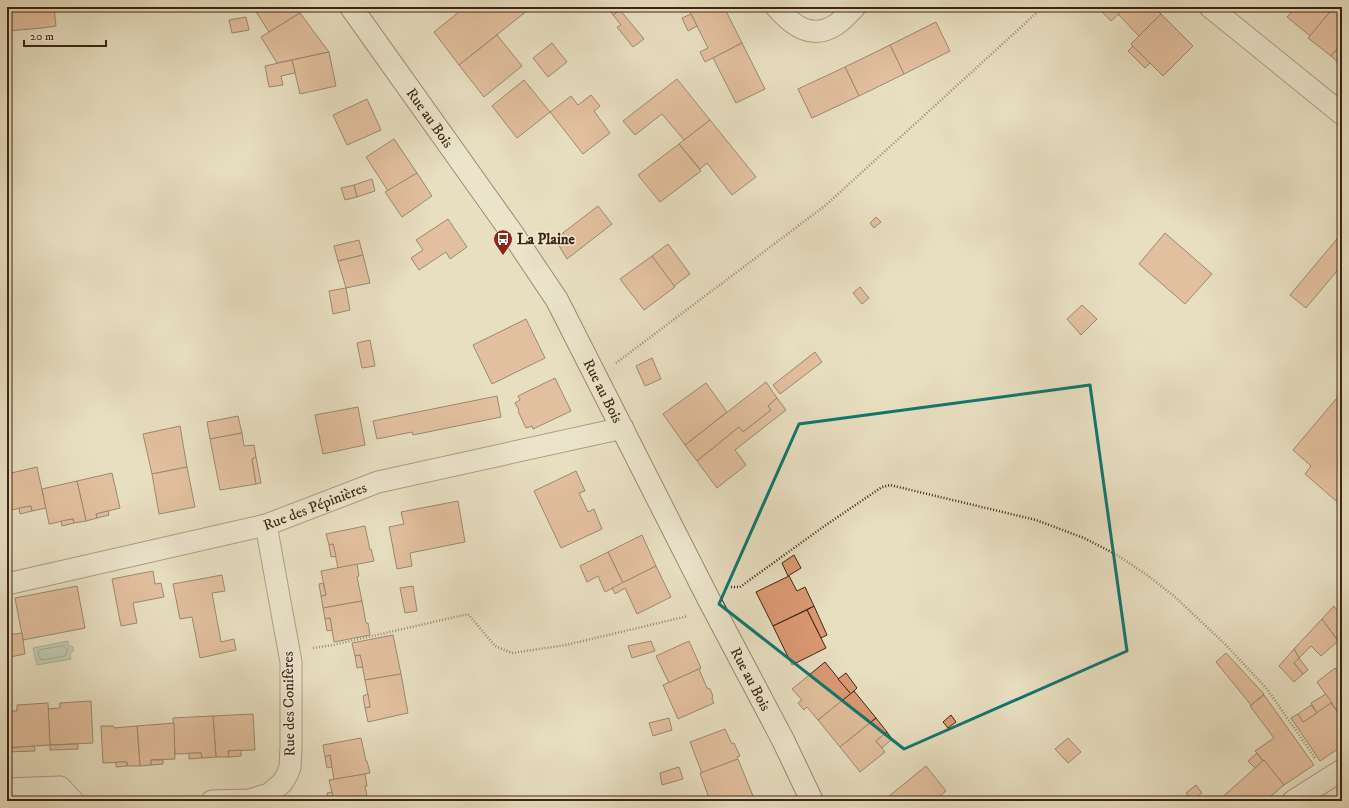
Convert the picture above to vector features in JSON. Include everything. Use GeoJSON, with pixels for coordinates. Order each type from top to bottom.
{"type":"FeatureCollection","features":[{"type":"Feature","properties":{"kind":"main road","name":"Rue au Bois"},"geometry":{"type":"LineString","coordinates":[[351,7],[512,233],[557,300],[707,596],[783,740],[812,801]]}},
{"type":"Feature","properties":{"kind":"street"},"geometry":{"type":"LineString","coordinates":[[776,7],[784,17],[795,25],[812,32],[824,30],[838,23],[855,7]]}},
{"type":"Feature","properties":{"kind":"street"},"geometry":{"type":"LineString","coordinates":[[1210,7],[1342,114]]}},
{"type":"Feature","properties":{"kind":"street","name":"Rue des Pépinières"},"geometry":{"type":"LineString","coordinates":[[7,584],[266,525],[378,482],[622,428]]}},
{"type":"Feature","properties":{"kind":"street","name":"Rue des Conifères"},"geometry":{"type":"LineString","coordinates":[[212,801],[249,800],[269,794],[276,789],[287,775],[290,767],[292,748],[291,662],[266,525]]}},
{"type":"Feature","properties":{"kind":"street"},"geometry":{"type":"LineString","coordinates":[[1293,801],[1335,774]]}},
{"type":"Feature","properties":{"kind":"street"},"geometry":{"type":"LineString","coordinates":[[7,789],[60,787],[73,801]]}},
{"type":"Feature","properties":{"kind":"path"},"geometry":{"type":"LineString","coordinates":[[596,378],[826,206],[1043,7]]}},
{"type":"Feature","properties":{"kind":"path"},"geometry":{"type":"LineString","coordinates":[[289,652],[333,645],[468,614],[495,646],[512,653],[566,644],[693,614],[689,606],[726,587],[740,587],[876,491],[882,487],[890,485],[1036,520],[1084,538],[1117,555],[1147,575],[1175,597],[1224,643],[1267,689],[1335,774]]}},
{"type":"Feature","properties":{"kind":"highlighted area"},"geometry":{"type":"Polygon","coordinates":[[[1090,385],[1127,651],[904,749],[719,604],[799,424],[1090,385]]]}},
{"type":"Feature","properties":{"kind":"water"},"geometry":{"type":"Polygon","coordinates":[[[68,641],[68,645],[73,647],[74,650],[70,654],[71,659],[37,665],[33,648],[68,641]]]}},
{"type":"Feature","properties":{"kind":"building"},"geometry":{"type":"Polygon","coordinates":[[[11,7],[54,7],[56,26],[7,31],[7,9],[11,9],[11,7]]]}},
{"type":"Feature","properties":{"kind":"building"},"geometry":{"type":"Polygon","coordinates":[[[253,7],[297,7],[300,13],[269,32],[253,7]]]}},
{"type":"Feature","properties":{"kind":"building"},"geometry":{"type":"Polygon","coordinates":[[[465,7],[526,7],[528,10],[459,65],[434,32],[465,7]]]}},
{"type":"Feature","properties":{"kind":"building"},"geometry":{"type":"Polygon","coordinates":[[[606,7],[618,7],[620,10],[613,15],[606,7]]]}},
{"type":"Feature","properties":{"kind":"building"},"geometry":{"type":"Polygon","coordinates":[[[700,7],[724,7],[742,43],[705,62],[700,52],[708,48],[690,12],[700,7]]]}},
{"type":"Feature","properties":{"kind":"building"},"geometry":{"type":"Polygon","coordinates":[[[1097,7],[1126,7],[1111,21],[1097,7]]]}},
{"type":"Feature","properties":{"kind":"building"},"geometry":{"type":"Polygon","coordinates":[[[1126,7],[1154,7],[1161,14],[1139,36],[1118,14],[1126,7]]]}},
{"type":"Feature","properties":{"kind":"building"},"geometry":{"type":"Polygon","coordinates":[[[1296,7],[1334,7],[1310,36],[1287,17],[1296,7]]]}},
{"type":"Feature","properties":{"kind":"building"},"geometry":{"type":"Polygon","coordinates":[[[1334,7],[1342,7],[1342,43],[1331,56],[1308,38],[1334,7]]]}},
{"type":"Feature","properties":{"kind":"building"},"geometry":{"type":"Polygon","coordinates":[[[620,10],[644,39],[633,47],[617,27],[621,25],[613,15],[620,10]]]}},
{"type":"Feature","properties":{"kind":"building"},"geometry":{"type":"Polygon","coordinates":[[[300,13],[329,52],[277,63],[261,37],[300,13]]]}},
{"type":"Feature","properties":{"kind":"building"},"geometry":{"type":"Polygon","coordinates":[[[691,14],[697,26],[688,31],[682,18],[691,14]]]}},
{"type":"Feature","properties":{"kind":"building"},"geometry":{"type":"Polygon","coordinates":[[[1161,14],[1193,46],[1163,76],[1131,44],[1161,14]]]}},
{"type":"Feature","properties":{"kind":"building"},"geometry":{"type":"Polygon","coordinates":[[[246,17],[249,30],[232,33],[229,20],[246,17]]]}},
{"type":"Feature","properties":{"kind":"building"},"geometry":{"type":"Polygon","coordinates":[[[936,22],[950,51],[904,74],[890,45],[936,22]]]}},
{"type":"Feature","properties":{"kind":"building"},"geometry":{"type":"Polygon","coordinates":[[[497,35],[522,66],[484,97],[459,65],[497,35]]]}},
{"type":"Feature","properties":{"kind":"building"},"geometry":{"type":"Polygon","coordinates":[[[552,43],[567,62],[548,77],[533,58],[552,43]]]}},
{"type":"Feature","properties":{"kind":"building"},"geometry":{"type":"Polygon","coordinates":[[[742,43],[765,89],[736,103],[713,58],[742,43]]]}},
{"type":"Feature","properties":{"kind":"building"},"geometry":{"type":"Polygon","coordinates":[[[1342,43],[1342,66],[1331,56],[1342,43]]]}},
{"type":"Feature","properties":{"kind":"building"},"geometry":{"type":"Polygon","coordinates":[[[890,45],[904,74],[859,96],[845,67],[890,45]]]}},
{"type":"Feature","properties":{"kind":"building"},"geometry":{"type":"Polygon","coordinates":[[[1133,46],[1150,63],[1145,68],[1128,51],[1133,46]]]}},
{"type":"Feature","properties":{"kind":"building"},"geometry":{"type":"Polygon","coordinates":[[[329,52],[336,86],[300,94],[292,60],[329,52]]]}},
{"type":"Feature","properties":{"kind":"building"},"geometry":{"type":"Polygon","coordinates":[[[292,60],[295,73],[281,76],[283,85],[269,87],[265,66],[292,60]]]}},
{"type":"Feature","properties":{"kind":"building"},"geometry":{"type":"Polygon","coordinates":[[[845,67],[859,96],[812,118],[798,89],[845,67]]]}},
{"type":"Feature","properties":{"kind":"building"},"geometry":{"type":"Polygon","coordinates":[[[677,79],[710,120],[684,140],[662,114],[635,135],[623,121],[677,79]]]}},
{"type":"Feature","properties":{"kind":"building"},"geometry":{"type":"Polygon","coordinates":[[[524,80],[550,112],[517,138],[492,106],[524,80]]]}},
{"type":"Feature","properties":{"kind":"building"},"geometry":{"type":"Polygon","coordinates":[[[591,95],[600,106],[594,111],[610,133],[583,154],[550,112],[571,96],[578,105],[591,95]]]}},
{"type":"Feature","properties":{"kind":"building"},"geometry":{"type":"Polygon","coordinates":[[[367,99],[381,130],[347,145],[333,115],[367,99]]]}},
{"type":"Feature","properties":{"kind":"building"},"geometry":{"type":"Polygon","coordinates":[[[710,120],[756,177],[732,195],[707,163],[700,169],[679,144],[710,120]]]}},
{"type":"Feature","properties":{"kind":"building"},"geometry":{"type":"Polygon","coordinates":[[[394,139],[417,173],[388,191],[366,157],[394,139]]]}},
{"type":"Feature","properties":{"kind":"building"},"geometry":{"type":"Polygon","coordinates":[[[679,144],[701,171],[660,202],[638,175],[679,144]]]}},
{"type":"Feature","properties":{"kind":"building"},"geometry":{"type":"Polygon","coordinates":[[[417,173],[432,196],[402,217],[385,192],[417,173]]]}},
{"type":"Feature","properties":{"kind":"building"},"geometry":{"type":"Polygon","coordinates":[[[372,179],[375,191],[357,197],[354,185],[372,179]]]}},
{"type":"Feature","properties":{"kind":"building"},"geometry":{"type":"Polygon","coordinates":[[[354,185],[357,197],[345,200],[341,188],[354,185]]]}},
{"type":"Feature","properties":{"kind":"building"},"geometry":{"type":"Polygon","coordinates":[[[598,206],[612,224],[567,259],[555,239],[598,206]]]}},
{"type":"Feature","properties":{"kind":"building"},"geometry":{"type":"Polygon","coordinates":[[[876,217],[881,222],[874,228],[870,223],[876,217]]]}},
{"type":"Feature","properties":{"kind":"building"},"geometry":{"type":"Polygon","coordinates":[[[448,219],[467,247],[450,259],[446,252],[419,270],[411,258],[423,250],[416,240],[448,219]]]}},
{"type":"Feature","properties":{"kind":"building"},"geometry":{"type":"Polygon","coordinates":[[[1165,233],[1212,274],[1185,304],[1139,264],[1165,233]]]}},
{"type":"Feature","properties":{"kind":"building"},"geometry":{"type":"Polygon","coordinates":[[[1342,233],[1342,265],[1306,308],[1290,295],[1342,233]]]}},
{"type":"Feature","properties":{"kind":"building"},"geometry":{"type":"Polygon","coordinates":[[[359,240],[363,255],[338,261],[334,246],[359,240]]]}},
{"type":"Feature","properties":{"kind":"building"},"geometry":{"type":"Polygon","coordinates":[[[668,244],[690,274],[674,286],[652,256],[668,244]]]}},
{"type":"Feature","properties":{"kind":"building"},"geometry":{"type":"Polygon","coordinates":[[[363,255],[370,283],[346,288],[338,261],[363,255]]]}},
{"type":"Feature","properties":{"kind":"building"},"geometry":{"type":"Polygon","coordinates":[[[652,256],[675,287],[644,310],[620,279],[652,256]]]}},
{"type":"Feature","properties":{"kind":"building"},"geometry":{"type":"Polygon","coordinates":[[[860,287],[869,298],[862,304],[853,293],[860,287]]]}},
{"type":"Feature","properties":{"kind":"building"},"geometry":{"type":"Polygon","coordinates":[[[346,288],[350,310],[333,314],[329,291],[346,288]]]}},
{"type":"Feature","properties":{"kind":"building"},"geometry":{"type":"Polygon","coordinates":[[[1082,305],[1097,319],[1081,335],[1067,319],[1082,305]]]}},
{"type":"Feature","properties":{"kind":"building"},"geometry":{"type":"Polygon","coordinates":[[[526,319],[545,358],[492,384],[473,345],[526,319]]]}},
{"type":"Feature","properties":{"kind":"building"},"geometry":{"type":"Polygon","coordinates":[[[370,340],[375,366],[362,368],[357,343],[370,340]]]}},
{"type":"Feature","properties":{"kind":"building"},"geometry":{"type":"Polygon","coordinates":[[[815,352],[822,362],[780,394],[773,385],[815,352]]]}},
{"type":"Feature","properties":{"kind":"building"},"geometry":{"type":"Polygon","coordinates":[[[652,358],[661,379],[645,386],[636,366],[652,358]]]}},
{"type":"Feature","properties":{"kind":"building"},"geometry":{"type":"Polygon","coordinates":[[[555,378],[571,411],[533,429],[532,426],[526,428],[515,403],[520,400],[518,396],[555,378]]]}},
{"type":"Feature","properties":{"kind":"building"},"geometry":{"type":"Polygon","coordinates":[[[766,382],[777,398],[768,406],[771,410],[743,432],[739,427],[697,461],[685,445],[766,382]]]}},
{"type":"Feature","properties":{"kind":"building"},"geometry":{"type":"Polygon","coordinates":[[[706,383],[727,412],[685,445],[663,414],[706,383]]]}},
{"type":"Feature","properties":{"kind":"building"},"geometry":{"type":"Polygon","coordinates":[[[1342,392],[1342,506],[1305,474],[1311,466],[1293,450],[1342,392]]]}},
{"type":"Feature","properties":{"kind":"building"},"geometry":{"type":"Polygon","coordinates":[[[497,396],[501,417],[413,435],[412,432],[377,439],[373,421],[497,396]]]}},
{"type":"Feature","properties":{"kind":"building"},"geometry":{"type":"Polygon","coordinates":[[[777,398],[786,410],[735,450],[746,465],[717,488],[697,461],[739,427],[743,432],[771,410],[768,406],[777,398]]]}},
{"type":"Feature","properties":{"kind":"building"},"geometry":{"type":"Polygon","coordinates":[[[358,407],[365,445],[323,454],[315,415],[358,407]]]}},
{"type":"Feature","properties":{"kind":"building"},"geometry":{"type":"Polygon","coordinates":[[[238,416],[242,433],[210,439],[207,422],[238,416]]]}},
{"type":"Feature","properties":{"kind":"building"},"geometry":{"type":"Polygon","coordinates":[[[180,426],[187,467],[152,474],[143,434],[180,426]]]}},
{"type":"Feature","properties":{"kind":"building"},"geometry":{"type":"Polygon","coordinates":[[[242,433],[244,446],[254,445],[256,457],[252,459],[256,484],[220,490],[210,439],[242,433]]]}},
{"type":"Feature","properties":{"kind":"building"},"geometry":{"type":"Polygon","coordinates":[[[256,457],[261,483],[256,484],[252,459],[256,457]]]}},
{"type":"Feature","properties":{"kind":"building"},"geometry":{"type":"Polygon","coordinates":[[[37,467],[46,508],[32,511],[31,506],[7,511],[7,474],[37,467]]]}},
{"type":"Feature","properties":{"kind":"building"},"geometry":{"type":"Polygon","coordinates":[[[187,467],[195,507],[159,514],[152,474],[187,467]]]}},
{"type":"Feature","properties":{"kind":"building"},"geometry":{"type":"Polygon","coordinates":[[[576,471],[585,491],[579,493],[588,512],[594,509],[602,529],[561,548],[534,491],[576,471]]]}},
{"type":"Feature","properties":{"kind":"building"},"geometry":{"type":"Polygon","coordinates":[[[112,473],[120,508],[96,514],[97,518],[86,521],[77,481],[112,473]]]}},
{"type":"Feature","properties":{"kind":"building"},"geometry":{"type":"Polygon","coordinates":[[[77,481],[86,521],[74,523],[73,519],[49,524],[42,489],[77,481]]]}},
{"type":"Feature","properties":{"kind":"building"},"geometry":{"type":"Polygon","coordinates":[[[458,501],[465,542],[410,553],[412,566],[397,569],[389,527],[404,524],[401,512],[458,501]]]}},
{"type":"Feature","properties":{"kind":"building"},"geometry":{"type":"Polygon","coordinates":[[[31,506],[32,511],[20,514],[19,508],[31,506]]]}},
{"type":"Feature","properties":{"kind":"building"},"geometry":{"type":"Polygon","coordinates":[[[108,511],[109,515],[97,518],[96,514],[108,511]]]}},
{"type":"Feature","properties":{"kind":"building"},"geometry":{"type":"Polygon","coordinates":[[[73,519],[74,523],[62,526],[61,521],[73,519]]]}},
{"type":"Feature","properties":{"kind":"building"},"geometry":{"type":"Polygon","coordinates":[[[365,526],[374,561],[338,568],[333,544],[329,545],[326,534],[365,526]]]}},
{"type":"Feature","properties":{"kind":"building"},"geometry":{"type":"Polygon","coordinates":[[[642,535],[656,566],[623,583],[608,552],[642,535]]]}},
{"type":"Feature","properties":{"kind":"building"},"geometry":{"type":"Polygon","coordinates":[[[333,544],[336,556],[331,557],[329,545],[333,544]]]}},
{"type":"Feature","properties":{"kind":"building"},"geometry":{"type":"Polygon","coordinates":[[[608,552],[623,583],[605,592],[598,576],[587,582],[580,566],[608,552]]]}},
{"type":"Feature","properties":{"kind":"building"},"geometry":{"type":"Polygon","coordinates":[[[794,555],[801,568],[788,576],[782,563],[794,555]]]}},
{"type":"Feature","properties":{"kind":"building"},"geometry":{"type":"Polygon","coordinates":[[[357,564],[359,576],[357,577],[362,601],[323,608],[321,596],[326,595],[321,571],[357,564]]]}},
{"type":"Feature","properties":{"kind":"building"},"geometry":{"type":"Polygon","coordinates":[[[656,566],[671,597],[637,614],[625,588],[615,594],[612,588],[656,566]]]}},
{"type":"Feature","properties":{"kind":"building"},"geometry":{"type":"Polygon","coordinates":[[[153,571],[155,584],[161,583],[164,597],[133,603],[137,623],[121,626],[112,579],[153,571]]]}},
{"type":"Feature","properties":{"kind":"building"},"geometry":{"type":"Polygon","coordinates":[[[222,575],[225,591],[212,593],[221,642],[234,639],[236,650],[200,658],[192,617],[180,619],[173,584],[222,575]]]}},
{"type":"Feature","properties":{"kind":"building"},"geometry":{"type":"Polygon","coordinates":[[[789,576],[797,591],[805,587],[814,606],[773,626],[756,592],[789,576]]]}},
{"type":"Feature","properties":{"kind":"building"},"geometry":{"type":"Polygon","coordinates":[[[323,583],[326,595],[321,596],[319,584],[323,583]]]}},
{"type":"Feature","properties":{"kind":"building"},"geometry":{"type":"Polygon","coordinates":[[[77,586],[85,628],[23,640],[15,598],[77,586]]]}},
{"type":"Feature","properties":{"kind":"building"},"geometry":{"type":"Polygon","coordinates":[[[413,586],[417,611],[405,613],[400,588],[413,586]]]}},
{"type":"Feature","properties":{"kind":"building"},"geometry":{"type":"Polygon","coordinates":[[[362,601],[370,635],[334,642],[330,618],[325,619],[323,608],[362,601]]]}},
{"type":"Feature","properties":{"kind":"building"},"geometry":{"type":"Polygon","coordinates":[[[814,606],[827,635],[821,638],[807,610],[814,606]]]}},
{"type":"Feature","properties":{"kind":"building"},"geometry":{"type":"Polygon","coordinates":[[[1334,606],[1342,618],[1342,646],[1322,619],[1334,606]]]}},
{"type":"Feature","properties":{"kind":"building"},"geometry":{"type":"Polygon","coordinates":[[[807,610],[826,648],[792,665],[773,626],[807,610]]]}},
{"type":"Feature","properties":{"kind":"building"},"geometry":{"type":"Polygon","coordinates":[[[330,618],[332,630],[327,631],[325,619],[330,618]]]}},
{"type":"Feature","properties":{"kind":"building"},"geometry":{"type":"Polygon","coordinates":[[[1322,619],[1338,641],[1321,656],[1311,646],[1299,658],[1294,649],[1322,619]]]}},
{"type":"Feature","properties":{"kind":"building"},"geometry":{"type":"Polygon","coordinates":[[[22,633],[25,654],[10,657],[7,635],[22,633]]]}},
{"type":"Feature","properties":{"kind":"building"},"geometry":{"type":"Polygon","coordinates":[[[393,635],[401,674],[365,680],[360,655],[355,656],[352,643],[393,635]]]}},
{"type":"Feature","properties":{"kind":"building"},"geometry":{"type":"Polygon","coordinates":[[[651,641],[655,651],[632,658],[628,646],[651,641]]]}},
{"type":"Feature","properties":{"kind":"building"},"geometry":{"type":"Polygon","coordinates":[[[689,641],[701,668],[669,683],[656,656],[689,641]]]}},
{"type":"Feature","properties":{"kind":"building"},"geometry":{"type":"Polygon","coordinates":[[[1294,649],[1299,658],[1294,663],[1303,674],[1294,682],[1279,666],[1294,649]]]}},
{"type":"Feature","properties":{"kind":"building"},"geometry":{"type":"Polygon","coordinates":[[[1226,653],[1264,694],[1251,705],[1216,662],[1226,653]]]}},
{"type":"Feature","properties":{"kind":"building"},"geometry":{"type":"Polygon","coordinates":[[[360,655],[363,667],[357,668],[355,656],[360,655]]]}},
{"type":"Feature","properties":{"kind":"building"},"geometry":{"type":"Polygon","coordinates":[[[1299,658],[1308,670],[1303,674],[1294,663],[1299,658]]]}},
{"type":"Feature","properties":{"kind":"building"},"geometry":{"type":"Polygon","coordinates":[[[825,662],[851,694],[818,720],[807,707],[804,710],[798,703],[802,700],[792,689],[825,662]]]}},
{"type":"Feature","properties":{"kind":"building"},"geometry":{"type":"Polygon","coordinates":[[[1335,668],[1342,677],[1342,718],[1317,682],[1335,668]]]}},
{"type":"Feature","properties":{"kind":"building"},"geometry":{"type":"Polygon","coordinates":[[[699,669],[707,688],[710,689],[714,703],[678,719],[663,685],[699,669]]]}},
{"type":"Feature","properties":{"kind":"building"},"geometry":{"type":"Polygon","coordinates":[[[846,673],[857,688],[851,694],[838,679],[846,673]]]}},
{"type":"Feature","properties":{"kind":"building"},"geometry":{"type":"Polygon","coordinates":[[[401,674],[408,713],[368,722],[365,708],[370,707],[365,680],[401,674]]]}},
{"type":"Feature","properties":{"kind":"building"},"geometry":{"type":"Polygon","coordinates":[[[854,691],[876,718],[840,747],[818,720],[854,691]]]}},
{"type":"Feature","properties":{"kind":"building"},"geometry":{"type":"Polygon","coordinates":[[[368,694],[370,707],[365,708],[363,696],[368,694]]]}},
{"type":"Feature","properties":{"kind":"building"},"geometry":{"type":"Polygon","coordinates":[[[1326,694],[1332,703],[1317,713],[1311,703],[1326,694]]]}},
{"type":"Feature","properties":{"kind":"building"},"geometry":{"type":"Polygon","coordinates":[[[1264,695],[1314,765],[1284,785],[1255,751],[1274,738],[1250,706],[1264,695]]]}},
{"type":"Feature","properties":{"kind":"building"},"geometry":{"type":"Polygon","coordinates":[[[91,701],[93,743],[50,745],[48,709],[60,708],[60,703],[91,701]]]}},
{"type":"Feature","properties":{"kind":"building"},"geometry":{"type":"Polygon","coordinates":[[[48,703],[50,745],[7,748],[7,711],[17,711],[17,705],[48,703]]]}},
{"type":"Feature","properties":{"kind":"building"},"geometry":{"type":"Polygon","coordinates":[[[1331,703],[1342,718],[1342,746],[1320,761],[1291,718],[1298,714],[1303,722],[1331,703]]]}},
{"type":"Feature","properties":{"kind":"building"},"geometry":{"type":"Polygon","coordinates":[[[1311,705],[1317,713],[1303,722],[1298,714],[1311,705]]]}},
{"type":"Feature","properties":{"kind":"building"},"geometry":{"type":"Polygon","coordinates":[[[253,714],[255,750],[228,751],[229,757],[216,757],[213,716],[253,714]]]}},
{"type":"Feature","properties":{"kind":"building"},"geometry":{"type":"Polygon","coordinates":[[[951,715],[956,722],[948,728],[943,722],[951,715]]]}},
{"type":"Feature","properties":{"kind":"building"},"geometry":{"type":"Polygon","coordinates":[[[213,716],[216,757],[202,758],[201,753],[175,754],[173,718],[213,716]]]}},
{"type":"Feature","properties":{"kind":"building"},"geometry":{"type":"Polygon","coordinates":[[[669,718],[672,730],[653,736],[649,723],[669,718]]]}},
{"type":"Feature","properties":{"kind":"building"},"geometry":{"type":"Polygon","coordinates":[[[876,718],[887,732],[876,741],[885,752],[860,772],[840,747],[876,718]]]}},
{"type":"Feature","properties":{"kind":"building"},"geometry":{"type":"Polygon","coordinates":[[[174,723],[175,759],[151,760],[151,765],[140,766],[137,726],[174,723]]]}},
{"type":"Feature","properties":{"kind":"building"},"geometry":{"type":"Polygon","coordinates":[[[101,726],[113,726],[114,728],[137,726],[140,766],[127,766],[127,762],[103,763],[101,726]]]}},
{"type":"Feature","properties":{"kind":"building"},"geometry":{"type":"Polygon","coordinates":[[[725,729],[740,756],[737,757],[738,759],[702,773],[690,742],[725,729]]]}},
{"type":"Feature","properties":{"kind":"building"},"geometry":{"type":"Polygon","coordinates":[[[887,732],[892,739],[882,748],[876,741],[887,732]]]}},
{"type":"Feature","properties":{"kind":"building"},"geometry":{"type":"Polygon","coordinates":[[[361,738],[370,773],[334,780],[330,755],[325,757],[323,745],[361,738]]]}},
{"type":"Feature","properties":{"kind":"building"},"geometry":{"type":"Polygon","coordinates":[[[1068,738],[1081,752],[1068,763],[1055,749],[1068,738]]]}},
{"type":"Feature","properties":{"kind":"building"},"geometry":{"type":"Polygon","coordinates":[[[78,744],[78,749],[50,750],[50,745],[78,744]]]}},
{"type":"Feature","properties":{"kind":"building"},"geometry":{"type":"Polygon","coordinates":[[[34,746],[35,751],[7,752],[7,748],[34,746]]]}},
{"type":"Feature","properties":{"kind":"building"},"geometry":{"type":"Polygon","coordinates":[[[241,750],[241,756],[229,757],[228,751],[241,750]]]}},
{"type":"Feature","properties":{"kind":"building"},"geometry":{"type":"Polygon","coordinates":[[[189,753],[201,753],[202,758],[189,759],[189,753]]]}},
{"type":"Feature","properties":{"kind":"building"},"geometry":{"type":"Polygon","coordinates":[[[1257,753],[1263,761],[1255,768],[1248,761],[1257,753]]]}},
{"type":"Feature","properties":{"kind":"building"},"geometry":{"type":"Polygon","coordinates":[[[330,755],[332,767],[327,768],[325,757],[330,755]]]}},
{"type":"Feature","properties":{"kind":"building"},"geometry":{"type":"Polygon","coordinates":[[[738,759],[755,801],[710,801],[700,773],[738,759]]]}},
{"type":"Feature","properties":{"kind":"building"},"geometry":{"type":"Polygon","coordinates":[[[151,760],[163,760],[163,764],[151,765],[151,760]]]}},
{"type":"Feature","properties":{"kind":"building"},"geometry":{"type":"Polygon","coordinates":[[[1264,760],[1284,785],[1265,801],[1218,801],[1264,760]]]}},
{"type":"Feature","properties":{"kind":"building"},"geometry":{"type":"Polygon","coordinates":[[[116,762],[127,762],[127,766],[116,767],[116,762]]]}},
{"type":"Feature","properties":{"kind":"building"},"geometry":{"type":"Polygon","coordinates":[[[926,766],[946,791],[934,801],[883,801],[926,766]]]}},
{"type":"Feature","properties":{"kind":"building"},"geometry":{"type":"Polygon","coordinates":[[[679,767],[683,779],[662,785],[660,773],[679,767]]]}},
{"type":"Feature","properties":{"kind":"building"},"geometry":{"type":"Polygon","coordinates":[[[365,774],[367,786],[365,786],[368,801],[334,801],[329,780],[365,774]]]}},
{"type":"Feature","properties":{"kind":"building"},"geometry":{"type":"Polygon","coordinates":[[[1196,785],[1202,793],[1192,801],[1186,793],[1196,785]]]}},
{"type":"Feature","properties":{"kind":"building"},"geometry":{"type":"Polygon","coordinates":[[[332,792],[334,801],[329,801],[327,793],[332,792]]]}},
{"type":"Feature","properties":{"kind":"place","name":"La Plaine"},"geometry":{"type":"Point","coordinates":[503,256]}}]}
